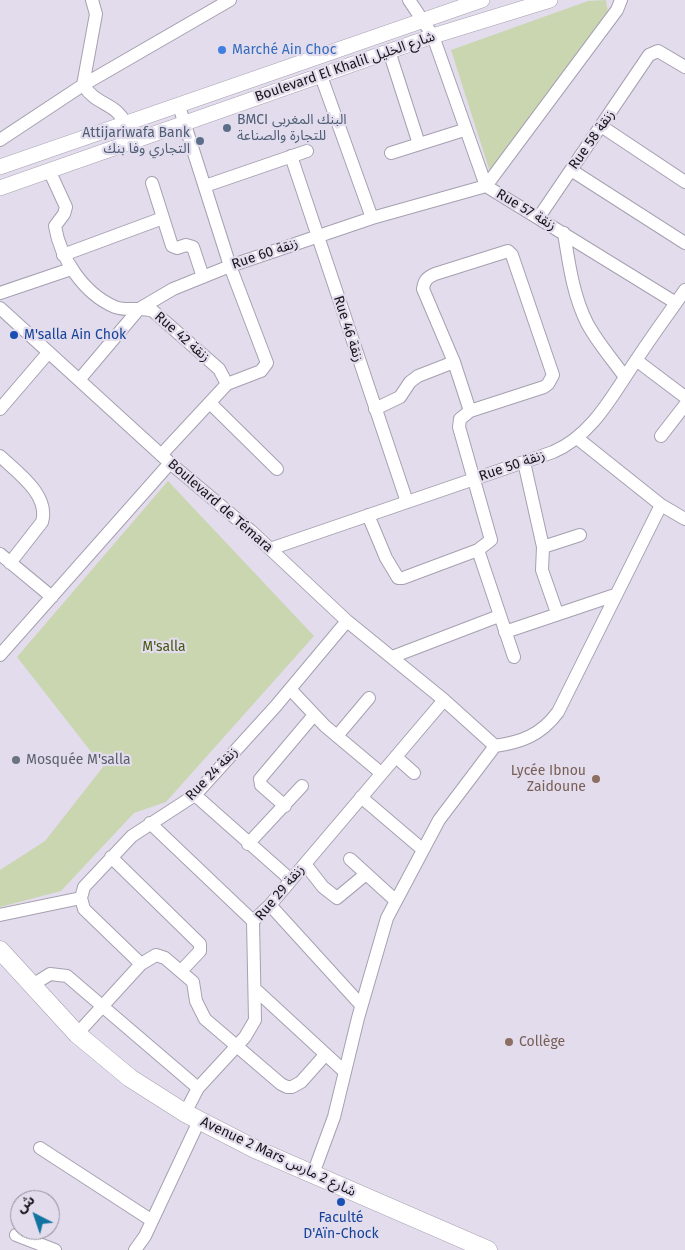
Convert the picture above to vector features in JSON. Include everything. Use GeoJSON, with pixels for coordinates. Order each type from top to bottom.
{"type":"FeatureCollection","features":[{"type":"Feature","properties":{"kind":"main road","name":"Avenue 2 Mars شارع 2 مارس"},"geometry":{"type":"LineString","coordinates":[[0,950],[77,1034],[130,1078],[192,1117],[255,1149],[488,1250]]}},
{"type":"Feature","properties":{"kind":"street"},"geometry":{"type":"LineString","coordinates":[[92,0],[96,14],[83,85],[93,98],[119,112],[126,124]]}},
{"type":"Feature","properties":{"kind":"street"},"geometry":{"type":"LineString","coordinates":[[0,140],[83,85],[230,0]]}},
{"type":"Feature","properties":{"kind":"street","name":"Rue 57 زنقة"},"geometry":{"type":"LineString","coordinates":[[409,0],[433,36],[464,130],[486,186],[676,303]]}},
{"type":"Feature","properties":{"kind":"street","name":"Boulevard El Khalil شارع الخليل"},"geometry":{"type":"LineString","coordinates":[[0,167],[482,0]]}},
{"type":"Feature","properties":{"kind":"street","name":"Boulevard El Khalil شارع الخليل"},"geometry":{"type":"LineString","coordinates":[[0,188],[389,51],[550,0]]}},
{"type":"Feature","properties":{"kind":"street"},"geometry":{"type":"LineString","coordinates":[[486,186],[543,113],[616,10],[621,0]]}},
{"type":"Feature","properties":{"kind":"street"},"geometry":{"type":"LineString","coordinates":[[389,51],[419,144]]}},
{"type":"Feature","properties":{"kind":"street","name":"Rue 58 زنقة"},"geometry":{"type":"LineString","coordinates":[[539,217],[644,62],[654,52],[658,51],[685,67]]}},
{"type":"Feature","properties":{"kind":"street"},"geometry":{"type":"LineString","coordinates":[[321,76],[372,218]]}},
{"type":"Feature","properties":{"kind":"street"},"geometry":{"type":"LineString","coordinates":[[0,655],[52,597],[227,384],[264,369],[267,363],[230,266],[178,106]]}},
{"type":"Feature","properties":{"kind":"street"},"geometry":{"type":"LineString","coordinates":[[601,126],[685,182]]}},
{"type":"Feature","properties":{"kind":"street"},"geometry":{"type":"LineString","coordinates":[[391,153],[464,130]]}},
{"type":"Feature","properties":{"kind":"street"},"geometry":{"type":"LineString","coordinates":[[205,186],[307,151]]}},
{"type":"Feature","properties":{"kind":"street","name":"Rue 46 زنقة"},"geometry":{"type":"LineString","coordinates":[[291,156],[374,409],[407,502]]}},
{"type":"Feature","properties":{"kind":"street","name":"Rue 42 زنقة"},"geometry":{"type":"LineString","coordinates":[[49,170],[66,207],[64,214],[55,226],[63,255],[71,268],[89,287],[114,306],[124,309],[147,308],[160,317],[219,369],[227,384]]}},
{"type":"Feature","properties":{"kind":"street"},"geometry":{"type":"LineString","coordinates":[[571,170],[685,243]]}},
{"type":"Feature","properties":{"kind":"street"},"geometry":{"type":"LineString","coordinates":[[152,183],[172,246],[177,248],[186,245],[193,247],[203,277]]}},
{"type":"Feature","properties":{"kind":"street","name":"Rue 60 زنقة"},"geometry":{"type":"LineString","coordinates":[[79,380],[139,309],[173,289],[230,266],[372,218],[486,186]]}},
{"type":"Feature","properties":{"kind":"street"},"geometry":{"type":"LineString","coordinates":[[63,255],[162,218]]}},
{"type":"Feature","properties":{"kind":"street"},"geometry":{"type":"LineString","coordinates":[[564,233],[570,273],[585,318],[596,339],[625,377]]}},
{"type":"Feature","properties":{"kind":"street"},"geometry":{"type":"LineString","coordinates":[[368,515],[386,558],[398,578],[478,550],[491,540],[459,427],[460,419],[470,411],[544,387],[553,375],[512,255],[508,251],[435,274],[425,281],[423,289],[454,362],[470,411]]}},
{"type":"Feature","properties":{"kind":"street"},"geometry":{"type":"LineString","coordinates":[[0,293],[71,268]]}},
{"type":"Feature","properties":{"kind":"street","name":"Rue 50 زنقة"},"geometry":{"type":"LineString","coordinates":[[270,549],[560,449],[577,438],[599,415],[685,290]]}},
{"type":"Feature","properties":{"kind":"street","name":"Boulevard de Témara"},"geometry":{"type":"LineString","coordinates":[[0,308],[165,459],[270,549],[347,621],[444,700],[495,746]]}},
{"type":"Feature","properties":{"kind":"street"},"geometry":{"type":"LineString","coordinates":[[0,409],[48,353]]}},
{"type":"Feature","properties":{"kind":"street"},"geometry":{"type":"LineString","coordinates":[[636,360],[685,397]]}},
{"type":"Feature","properties":{"kind":"street"},"geometry":{"type":"LineString","coordinates":[[374,409],[400,397],[410,382],[418,376],[454,362]]}},
{"type":"Feature","properties":{"kind":"street"},"geometry":{"type":"LineString","coordinates":[[210,403],[277,469]]}},
{"type":"Feature","properties":{"kind":"street"},"geometry":{"type":"LineString","coordinates":[[661,436],[685,405]]}},
{"type":"Feature","properties":{"kind":"street"},"geometry":{"type":"LineString","coordinates":[[577,438],[661,505],[685,519]]}},
{"type":"Feature","properties":{"kind":"street"},"geometry":{"type":"LineString","coordinates":[[0,456],[30,485],[41,504],[44,517],[42,522],[5,558],[52,597]]}},
{"type":"Feature","properties":{"kind":"street"},"geometry":{"type":"LineString","coordinates":[[524,462],[542,547],[542,570],[557,613]]}},
{"type":"Feature","properties":{"kind":"street"},"geometry":{"type":"LineString","coordinates":[[313,1174],[334,1117],[361,1005],[387,918],[395,900],[439,820],[495,746],[526,739],[548,725],[558,712],[661,505]]}},
{"type":"Feature","properties":{"kind":"street"},"geometry":{"type":"LineString","coordinates":[[542,547],[580,535]]}},
{"type":"Feature","properties":{"kind":"street"},"geometry":{"type":"LineString","coordinates":[[478,550],[514,657]]}},
{"type":"Feature","properties":{"kind":"street"},"geometry":{"type":"LineString","coordinates":[[505,632],[615,595]]}},
{"type":"Feature","properties":{"kind":"street"},"geometry":{"type":"LineString","coordinates":[[392,657],[499,616]]}},
{"type":"Feature","properties":{"kind":"street","name":"Rue 24 زنقة"},"geometry":{"type":"LineString","coordinates":[[81,898],[84,888],[132,836],[195,795],[290,689],[347,621]]}},
{"type":"Feature","properties":{"kind":"street"},"geometry":{"type":"LineString","coordinates":[[290,689],[314,715],[381,773]]}},
{"type":"Feature","properties":{"kind":"street"},"geometry":{"type":"LineString","coordinates":[[337,736],[369,698]]}},
{"type":"Feature","properties":{"kind":"street","name":"Rue 29 زنقة"},"geometry":{"type":"LineString","coordinates":[[135,1250],[144,1236],[192,1117],[198,1088],[236,1047],[251,1029],[255,1020],[254,921],[270,905],[444,700]]}},
{"type":"Feature","properties":{"kind":"street"},"geometry":{"type":"LineString","coordinates":[[285,806],[261,784],[260,778],[314,715]]}},
{"type":"Feature","properties":{"kind":"street"},"geometry":{"type":"LineString","coordinates":[[396,756],[414,772]]}},
{"type":"Feature","properties":{"kind":"street"},"geometry":{"type":"LineString","coordinates":[[248,844],[302,786]]}},
{"type":"Feature","properties":{"kind":"street"},"geometry":{"type":"LineString","coordinates":[[195,795],[248,844],[291,880]]}},
{"type":"Feature","properties":{"kind":"street"},"geometry":{"type":"LineString","coordinates":[[361,797],[422,850]]}},
{"type":"Feature","properties":{"kind":"street"},"geometry":{"type":"LineString","coordinates":[[150,823],[254,921]]}},
{"type":"Feature","properties":{"kind":"street"},"geometry":{"type":"LineString","coordinates":[[111,857],[198,941],[201,949],[181,972]]}},
{"type":"Feature","properties":{"kind":"street"},"geometry":{"type":"LineString","coordinates":[[350,859],[395,900]]}},
{"type":"Feature","properties":{"kind":"street"},"geometry":{"type":"LineString","coordinates":[[305,864],[323,887],[337,898],[366,874]]}},
{"type":"Feature","properties":{"kind":"street"},"geometry":{"type":"LineString","coordinates":[[0,915],[81,898],[84,909],[141,964]]}},
{"type":"Feature","properties":{"kind":"street"},"geometry":{"type":"LineString","coordinates":[[270,905],[361,1005]]}},
{"type":"Feature","properties":{"kind":"street"},"geometry":{"type":"LineString","coordinates":[[77,1034],[141,964],[150,958],[160,955],[193,982],[196,1001],[205,1019],[287,1088],[301,1082],[325,1055]]}},
{"type":"Feature","properties":{"kind":"street"},"geometry":{"type":"LineString","coordinates":[[31,986],[50,974],[67,976],[198,1088]]}},
{"type":"Feature","properties":{"kind":"street"},"geometry":{"type":"LineString","coordinates":[[256,990],[325,1055],[346,1072]]}},
{"type":"Feature","properties":{"kind":"street"},"geometry":{"type":"LineString","coordinates":[[40,1148],[150,1220]]}},
{"type":"Feature","properties":{"kind":"street"},"geometry":{"type":"LineString","coordinates":[[29,1240],[55,1250]]}},
{"type":"Feature","properties":{"kind":"green space"},"geometry":{"type":"Polygon","coordinates":[[[606,0],[608,13],[490,172],[451,50],[588,1],[606,0]]]}},
{"type":"Feature","properties":{"kind":"green space","name":"M'salla"},"geometry":{"type":"Polygon","coordinates":[[[168,481],[314,636],[166,802],[134,813],[61,891],[0,907],[0,870],[45,841],[103,767],[17,657],[168,481]]]}},
{"type":"Feature","properties":{"kind":"place","name":"Marché Ain Choc"},"geometry":{"type":"Point","coordinates":[222,50]}},
{"type":"Feature","properties":{"kind":"place","name":"BMCI البنك المغربي للتجارة والصناعة"},"geometry":{"type":"Point","coordinates":[227,128]}},
{"type":"Feature","properties":{"kind":"place","name":"Attijariwafa Bank التجاري وفا بنك"},"geometry":{"type":"Point","coordinates":[200,141]}},
{"type":"Feature","properties":{"kind":"place","name":"M'salla Ain Chok"},"geometry":{"type":"Point","coordinates":[14,335]}},
{"type":"Feature","properties":{"kind":"place","name":"Mosquée M'salla"},"geometry":{"type":"Point","coordinates":[16,760]}},
{"type":"Feature","properties":{"kind":"place","name":"Lycée Ibnou Zaidoune"},"geometry":{"type":"Point","coordinates":[596,779]}},
{"type":"Feature","properties":{"kind":"place","name":"Collège"},"geometry":{"type":"Point","coordinates":[509,1042]}},
{"type":"Feature","properties":{"kind":"place","name":"Faculté D'Aïn-Chock"},"geometry":{"type":"Point","coordinates":[341,1202]}}]}
